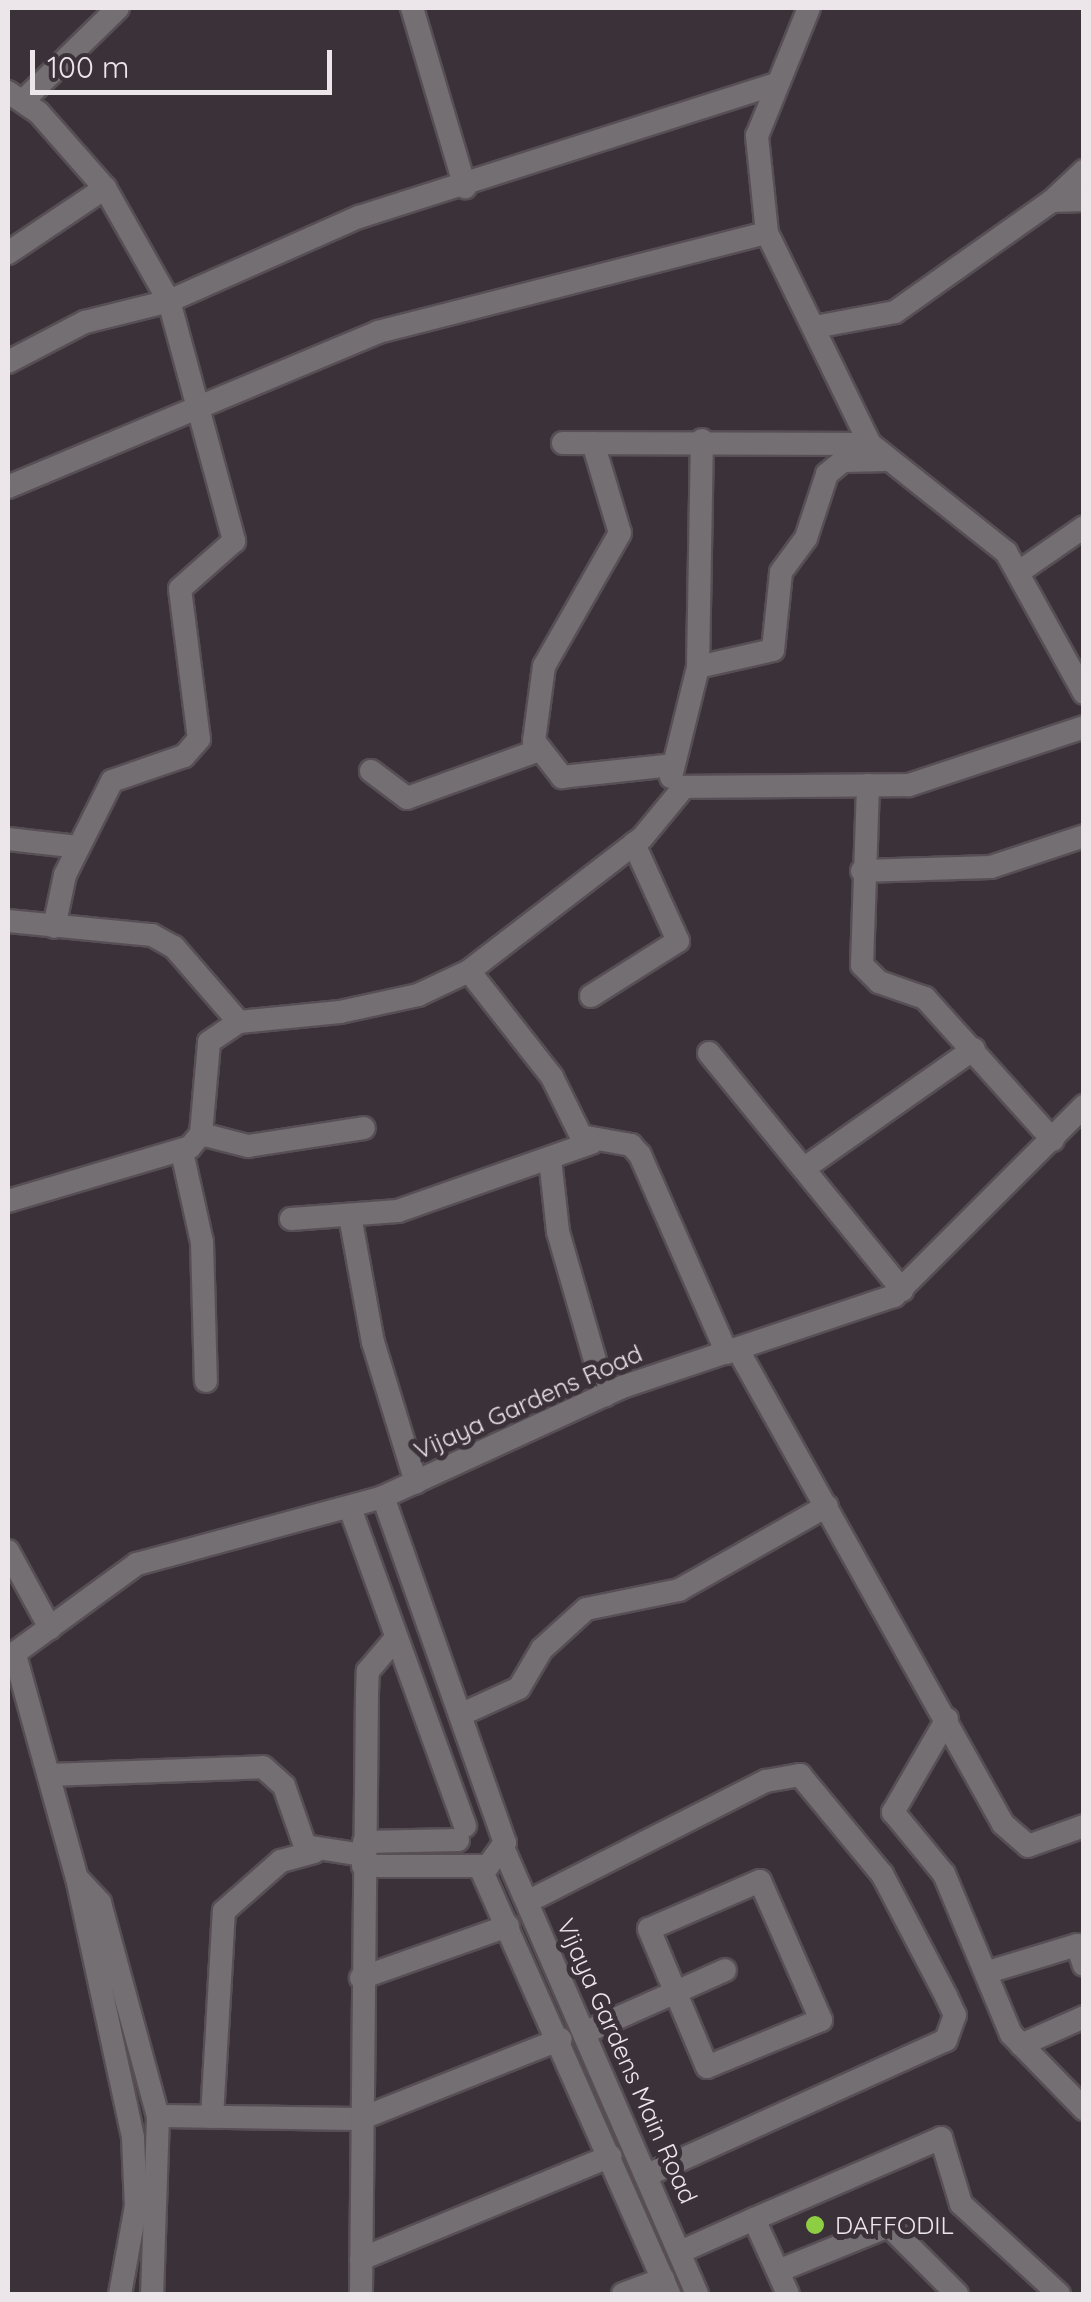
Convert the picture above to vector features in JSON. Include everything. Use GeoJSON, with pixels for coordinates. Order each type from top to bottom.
{"type":"FeatureCollection","features":[{"type":"Feature","properties":{"kind":"street"},"geometry":{"type":"LineString","coordinates":[[54,927],[78,847],[120,772],[184,756],[199,739],[180,589],[234,541],[202,402],[169,301],[104,188],[16,96],[118,8]]}},
{"type":"Feature","properties":{"kind":"street"},"geometry":{"type":"LineString","coordinates":[[412,8],[465,188]]}},
{"type":"Feature","properties":{"kind":"street"},"geometry":{"type":"LineString","coordinates":[[809,8],[757,136],[767,233],[870,444],[980,526],[1019,572],[1084,692]]}},
{"type":"Feature","properties":{"kind":"street"},"geometry":{"type":"LineString","coordinates":[[8,362],[85,322],[169,301],[359,217],[465,188],[775,84]]}},
{"type":"Feature","properties":{"kind":"street"},"geometry":{"type":"LineString","coordinates":[[815,327],[913,302],[1052,201],[1084,171]]}},
{"type":"Feature","properties":{"kind":"street"},"geometry":{"type":"LineString","coordinates":[[8,253],[104,188]]}},
{"type":"Feature","properties":{"kind":"street"},"geometry":{"type":"LineString","coordinates":[[1052,201],[1084,200]]}},
{"type":"Feature","properties":{"kind":"street"},"geometry":{"type":"LineString","coordinates":[[8,487],[202,402],[378,332],[767,233]]}},
{"type":"Feature","properties":{"kind":"street"},"geometry":{"type":"LineString","coordinates":[[563,443],[702,440],[870,444]]}},
{"type":"Feature","properties":{"kind":"street"},"geometry":{"type":"LineString","coordinates":[[668,798],[672,765],[698,667],[702,440]]}},
{"type":"Feature","properties":{"kind":"street"},"geometry":{"type":"LineString","coordinates":[[592,442],[620,532],[544,666],[532,725],[537,751],[562,777],[672,765]]}},
{"type":"Feature","properties":{"kind":"street"},"geometry":{"type":"LineString","coordinates":[[698,667],[774,650],[780,572],[806,538],[827,474],[844,461],[888,460]]}},
{"type":"Feature","properties":{"kind":"street"},"geometry":{"type":"LineString","coordinates":[[1019,572],[1084,527]]}},
{"type":"Feature","properties":{"kind":"street"},"geometry":{"type":"LineString","coordinates":[[8,1201],[182,1152],[201,1134],[210,1042],[239,1022],[371,1005],[469,971],[634,844],[668,798],[684,787],[868,785],[979,768],[1084,726]]}},
{"type":"Feature","properties":{"kind":"street"},"geometry":{"type":"LineString","coordinates":[[371,771],[407,798],[537,751]]}},
{"type":"Feature","properties":{"kind":"street"},"geometry":{"type":"LineString","coordinates":[[868,785],[858,947],[868,976],[925,998],[1052,1140]]}},
{"type":"Feature","properties":{"kind":"street"},"geometry":{"type":"LineString","coordinates":[[862,871],[975,869],[1084,836]]}},
{"type":"Feature","properties":{"kind":"street"},"geometry":{"type":"LineString","coordinates":[[8,839],[78,847]]}},
{"type":"Feature","properties":{"kind":"street"},"geometry":{"type":"LineString","coordinates":[[591,996],[678,941],[634,844]]}},
{"type":"Feature","properties":{"kind":"street"},"geometry":{"type":"LineString","coordinates":[[8,920],[152,936],[174,947],[239,1022]]}},
{"type":"Feature","properties":{"kind":"street"},"geometry":{"type":"LineString","coordinates":[[469,971],[591,1143]]}},
{"type":"Feature","properties":{"kind":"street"},"geometry":{"type":"LineString","coordinates":[[806,1168],[974,1049]]}},
{"type":"Feature","properties":{"kind":"street"},"geometry":{"type":"LineString","coordinates":[[709,1054],[902,1290]]}},
{"type":"Feature","properties":{"kind":"street","name":"Vijaya Gardens Road"},"geometry":{"type":"LineString","coordinates":[[11,1656],[137,1564],[383,1497],[605,1395],[902,1290],[1084,1106]]}},
{"type":"Feature","properties":{"kind":"street"},"geometry":{"type":"LineString","coordinates":[[201,1134],[248,1146],[364,1128]]}},
{"type":"Feature","properties":{"kind":"street"},"geometry":{"type":"LineString","coordinates":[[291,1220],[350,1216],[460,1194],[591,1143],[620,1142],[640,1155],[733,1352],[826,1506],[1015,1838],[1044,1844],[1084,1826]]}},
{"type":"Feature","properties":{"kind":"street"},"geometry":{"type":"LineString","coordinates":[[182,1152],[202,1242],[206,1381]]}},
{"type":"Feature","properties":{"kind":"street"},"geometry":{"type":"LineString","coordinates":[[550,1160],[558,1232],[605,1395]]}},
{"type":"Feature","properties":{"kind":"street"},"geometry":{"type":"LineString","coordinates":[[350,1216],[373,1342],[416,1483]]}},
{"type":"Feature","properties":{"kind":"street","name":"Vijaya Gardens Main Road"},"geometry":{"type":"LineString","coordinates":[[383,1497],[502,1840],[650,2174],[697,2294]]}},
{"type":"Feature","properties":{"kind":"street"},"geometry":{"type":"LineString","coordinates":[[460,1715],[519,1688],[542,1649],[586,1609],[679,1590],[826,1506]]}},
{"type":"Feature","properties":{"kind":"street","name":"Vijaya Gardens Main Road"},"geometry":{"type":"LineString","coordinates":[[350,1508],[467,1848],[561,2039],[666,2287]]}},
{"type":"Feature","properties":{"kind":"street"},"geometry":{"type":"LineString","coordinates":[[8,1551],[50,1628]]}},
{"type":"Feature","properties":{"kind":"street"},"geometry":{"type":"LineString","coordinates":[[361,2294],[361,1978],[368,1671],[396,1638]]}},
{"type":"Feature","properties":{"kind":"street"},"geometry":{"type":"LineString","coordinates":[[11,1656],[77,1878],[137,2176],[120,2294]]}},
{"type":"Feature","properties":{"kind":"street"},"geometry":{"type":"LineString","coordinates":[[946,1719],[893,1812],[944,1874],[1021,2045],[1084,2109]]}},
{"type":"Feature","properties":{"kind":"street"},"geometry":{"type":"LineString","coordinates":[[49,1776],[263,1767],[277,1774],[314,1852]]}},
{"type":"Feature","properties":{"kind":"street"},"geometry":{"type":"LineString","coordinates":[[527,1902],[766,1780],[800,1775],[882,1874],[955,2015],[946,2040],[650,2174]]}},
{"type":"Feature","properties":{"kind":"street"},"geometry":{"type":"LineString","coordinates":[[467,1848],[480,1820],[502,1840]]}},
{"type":"Feature","properties":{"kind":"street"},"geometry":{"type":"LineString","coordinates":[[212,2116],[224,1911],[282,1861],[314,1852],[363,1854],[467,1848],[502,1840]]}},
{"type":"Feature","properties":{"kind":"street"},"geometry":{"type":"LineString","coordinates":[[77,1878],[100,1903],[158,2116],[152,2294]]}},
{"type":"Feature","properties":{"kind":"street"},"geometry":{"type":"LineString","coordinates":[[760,1881],[823,2013],[816,2025],[707,2067],[673,1994],[648,1930],[760,1881]]}},
{"type":"Feature","properties":{"kind":"street"},"geometry":{"type":"LineString","coordinates":[[361,1978],[508,1926]]}},
{"type":"Feature","properties":{"kind":"street"},"geometry":{"type":"LineString","coordinates":[[988,1972],[1077,1946],[1084,1965]]}},
{"type":"Feature","properties":{"kind":"street"},"geometry":{"type":"LineString","coordinates":[[586,2032],[725,1970]]}},
{"type":"Feature","properties":{"kind":"street"},"geometry":{"type":"LineString","coordinates":[[1021,2045],[1084,2017]]}},
{"type":"Feature","properties":{"kind":"street"},"geometry":{"type":"LineString","coordinates":[[158,2116],[360,2119],[561,2039]]}},
{"type":"Feature","properties":{"kind":"street"},"geometry":{"type":"LineString","coordinates":[[680,2252],[941,2138],[961,2204],[1058,2294]]}},
{"type":"Feature","properties":{"kind":"street"},"geometry":{"type":"LineString","coordinates":[[361,2260],[611,2156]]}},
{"type":"Feature","properties":{"kind":"street"},"geometry":{"type":"LineString","coordinates":[[754,2220],[788,2294]]}},
{"type":"Feature","properties":{"kind":"street"},"geometry":{"type":"LineString","coordinates":[[778,2270],[889,2226],[956,2294]]}},
{"type":"Feature","properties":{"kind":"street"},"geometry":{"type":"LineString","coordinates":[[623,2294],[666,2287]]}},
{"type":"Feature","properties":{"kind":"place","name":"DAFFODIL"},"geometry":{"type":"Point","coordinates":[815,2225]}}]}
